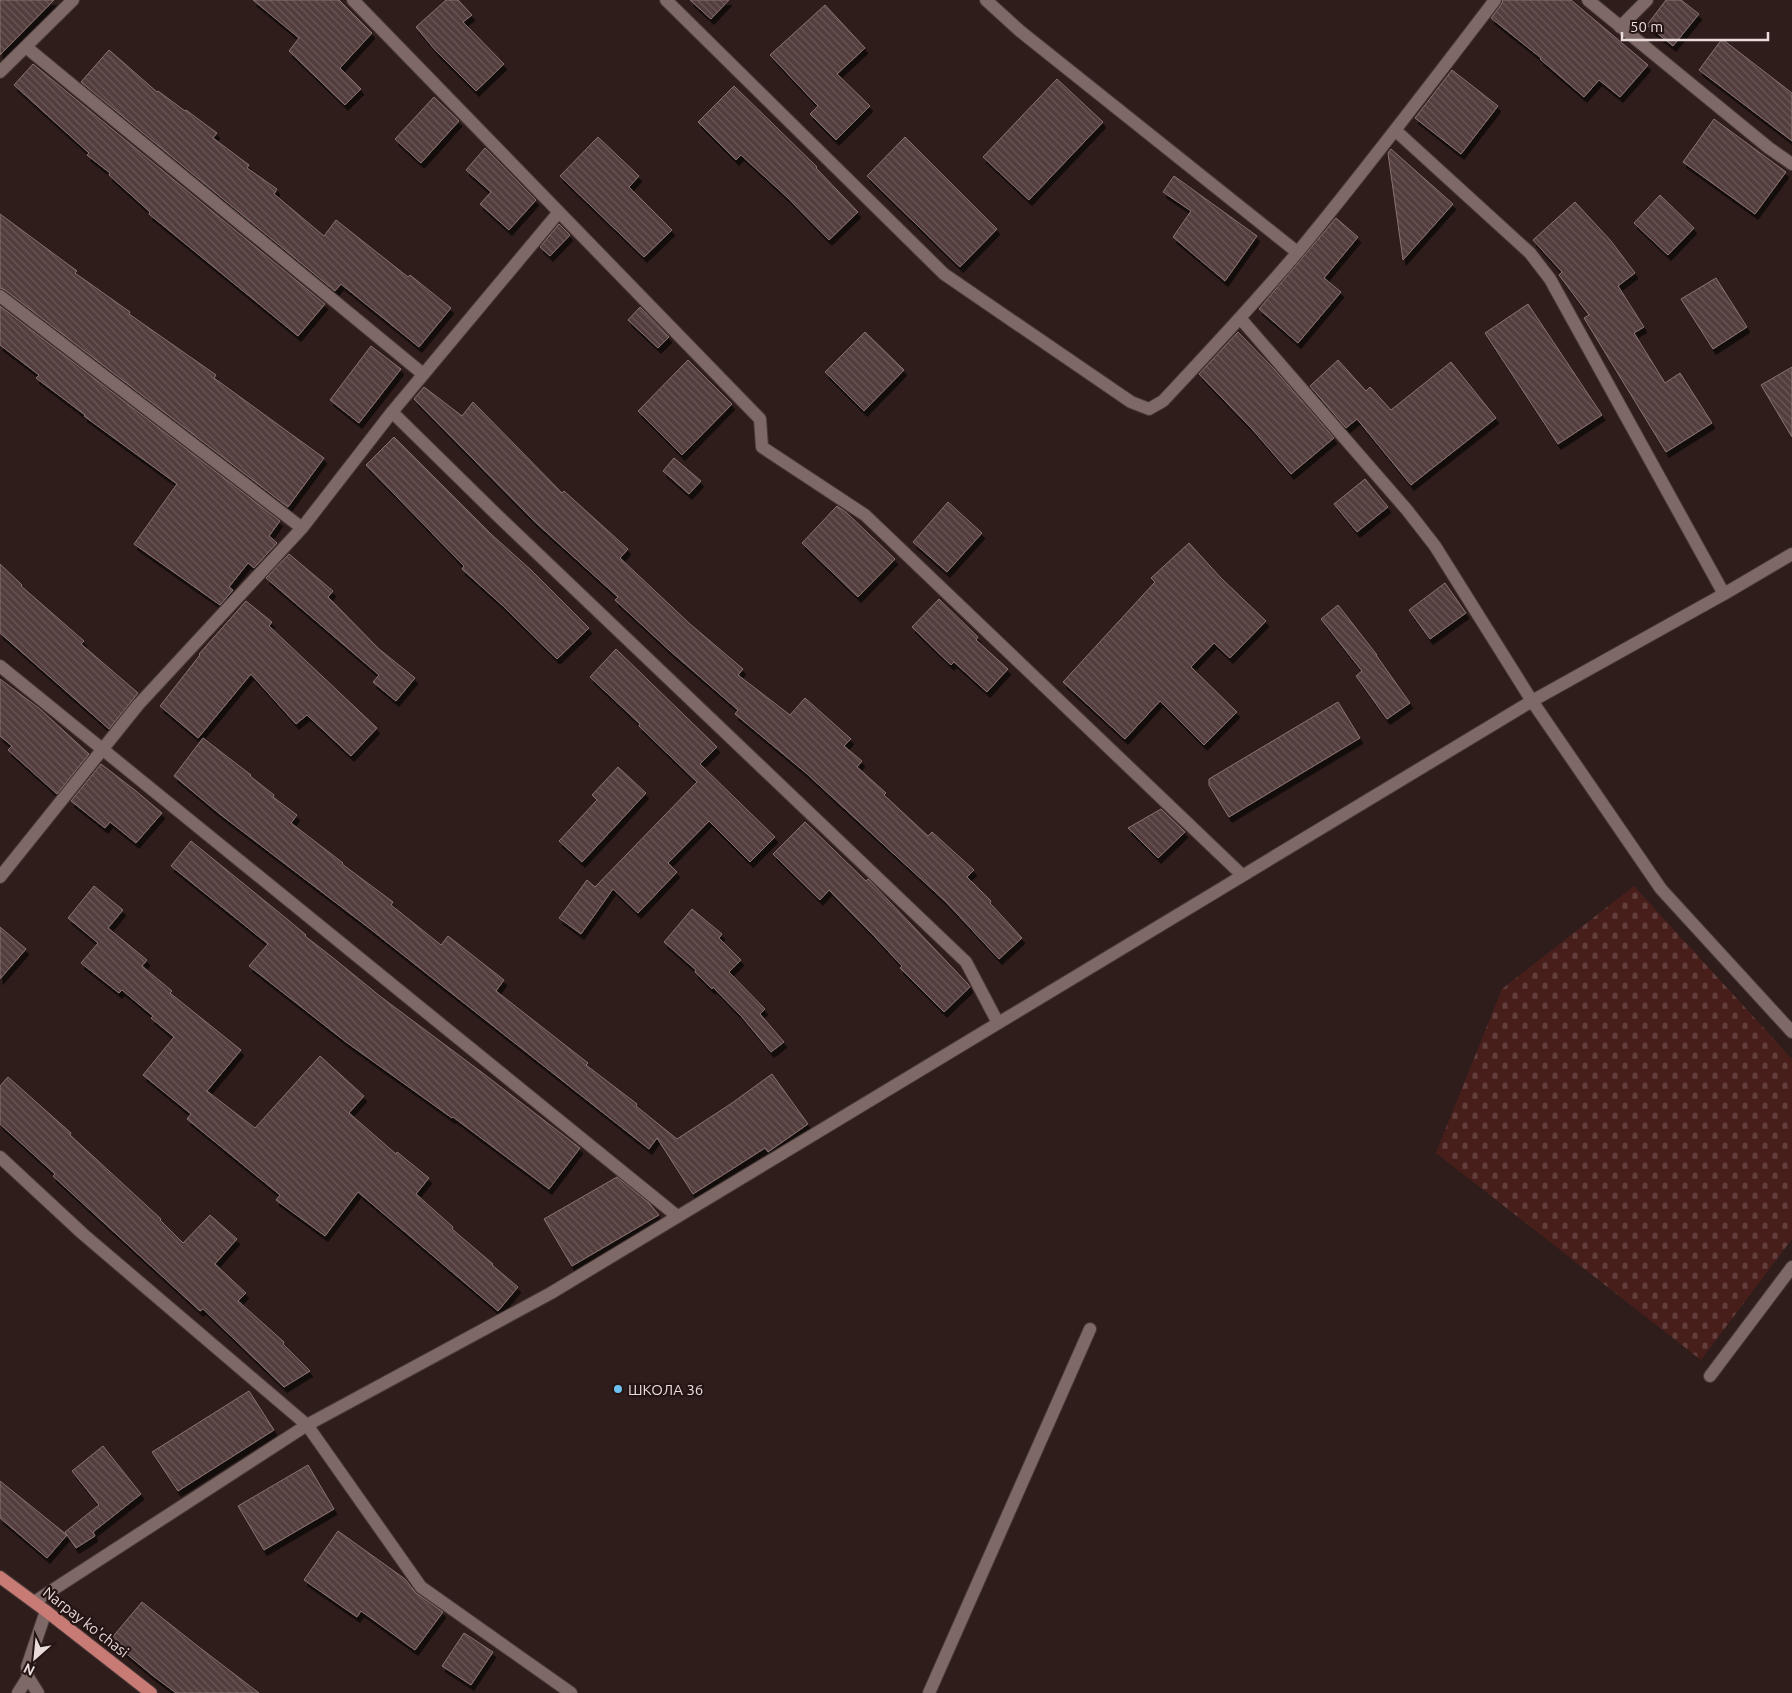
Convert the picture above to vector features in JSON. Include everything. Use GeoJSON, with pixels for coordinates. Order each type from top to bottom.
{"type":"FeatureCollection","features":[{"type":"Feature","properties":{"kind":"main road","name":"Narpay ko'chasi"},"geometry":{"type":"LineString","coordinates":[[0,1577],[151,1693]]}},
{"type":"Feature","properties":{"kind":"street"},"geometry":{"type":"LineString","coordinates":[[0,72],[73,0]]}},
{"type":"Feature","properties":{"kind":"street"},"geometry":{"type":"LineString","coordinates":[[353,0],[760,418],[762,447],[865,515],[1242,875]]}},
{"type":"Feature","properties":{"kind":"street"},"geometry":{"type":"LineString","coordinates":[[666,0],[944,274],[1131,402],[1149,409],[1162,401],[1240,318],[1297,252],[1396,130],[1495,0]]}},
{"type":"Feature","properties":{"kind":"street"},"geometry":{"type":"LineString","coordinates":[[986,0],[1020,31],[1297,252]]}},
{"type":"Feature","properties":{"kind":"street"},"geometry":{"type":"LineString","coordinates":[[1588,0],[1769,148],[1792,164]]}},
{"type":"Feature","properties":{"kind":"street"},"geometry":{"type":"LineString","coordinates":[[1620,27],[1647,0]]}},
{"type":"Feature","properties":{"kind":"street"},"geometry":{"type":"LineString","coordinates":[[26,47],[424,374]]}},
{"type":"Feature","properties":{"kind":"street"},"geometry":{"type":"LineString","coordinates":[[1396,130],[1530,253],[1550,280],[1724,594]]}},
{"type":"Feature","properties":{"kind":"street"},"geometry":{"type":"LineString","coordinates":[[0,876],[138,705],[302,528],[392,412],[559,212]]}},
{"type":"Feature","properties":{"kind":"street"},"geometry":{"type":"LineString","coordinates":[[0,296],[302,528]]}},
{"type":"Feature","properties":{"kind":"street"},"geometry":{"type":"LineString","coordinates":[[1240,318],[1407,510],[1435,546],[1532,701],[1661,889],[1792,1032]]}},
{"type":"Feature","properties":{"kind":"street"},"geometry":{"type":"LineString","coordinates":[[392,412],[497,515],[966,962],[998,1023]]}},
{"type":"Feature","properties":{"kind":"street"},"geometry":{"type":"LineString","coordinates":[[34,1602],[306,1424],[550,1293],[1532,701],[1792,554]]}},
{"type":"Feature","properties":{"kind":"street"},"geometry":{"type":"LineString","coordinates":[[0,666],[677,1216]]}},
{"type":"Feature","properties":{"kind":"street"},"geometry":{"type":"LineString","coordinates":[[0,1157],[83,1234],[306,1424],[421,1587],[571,1693]]}},
{"type":"Feature","properties":{"kind":"street"},"geometry":{"type":"LineString","coordinates":[[1710,1376],[1792,1267]]}},
{"type":"Feature","properties":{"kind":"street"},"geometry":{"type":"LineString","coordinates":[[929,1693],[1090,1329]]}},
{"type":"Feature","properties":{"kind":"street"},"geometry":{"type":"LineString","coordinates":[[18,1693],[28,1677],[28,1667],[46,1611]]}},
{"type":"Feature","properties":{"kind":"street"},"geometry":{"type":"LineString","coordinates":[[28,1677],[38,1693]]}},
{"type":"Feature","properties":{"kind":"green space"},"geometry":{"type":"Polygon","coordinates":[[[1634,886],[1792,1059],[1792,1239],[1701,1360],[1436,1153],[1502,989],[1634,886]]]}},
{"type":"Feature","properties":{"kind":"building"},"geometry":{"type":"Polygon","coordinates":[[[0,0],[54,0],[0,55],[0,0]]]}},
{"type":"Feature","properties":{"kind":"building"},"geometry":{"type":"Polygon","coordinates":[[[253,0],[339,0],[372,33],[340,68],[361,89],[345,105],[289,51],[299,38],[253,0]]]}},
{"type":"Feature","properties":{"kind":"building"},"geometry":{"type":"Polygon","coordinates":[[[446,0],[458,0],[472,15],[463,22],[504,64],[476,91],[436,51],[416,27],[446,0]]]}},
{"type":"Feature","properties":{"kind":"building"},"geometry":{"type":"Polygon","coordinates":[[[690,0],[729,0],[711,19],[690,0]]]}},
{"type":"Feature","properties":{"kind":"building"},"geometry":{"type":"Polygon","coordinates":[[[1503,0],[1571,0],[1648,65],[1620,97],[1599,80],[1584,97],[1541,58],[1491,18],[1503,0]]]}},
{"type":"Feature","properties":{"kind":"building"},"geometry":{"type":"Polygon","coordinates":[[[1666,0],[1681,0],[1699,14],[1673,46],[1647,25],[1666,0]]]}},
{"type":"Feature","properties":{"kind":"building"},"geometry":{"type":"Polygon","coordinates":[[[825,5],[865,48],[837,74],[870,106],[836,140],[810,114],[818,106],[770,55],[825,5]]]}},
{"type":"Feature","properties":{"kind":"building"},"geometry":{"type":"Polygon","coordinates":[[[1722,39],[1792,93],[1792,141],[1699,70],[1722,39]]]}},
{"type":"Feature","properties":{"kind":"building"},"geometry":{"type":"Polygon","coordinates":[[[109,50],[157,92],[217,133],[213,138],[249,165],[247,168],[277,189],[274,194],[324,236],[336,220],[408,277],[410,275],[451,308],[419,347],[341,284],[335,291],[81,82],[109,50]]]}},
{"type":"Feature","properties":{"kind":"building"},"geometry":{"type":"Polygon","coordinates":[[[33,64],[325,304],[298,336],[149,214],[150,212],[109,175],[110,173],[87,155],[89,153],[14,85],[33,64]]]}},
{"type":"Feature","properties":{"kind":"building"},"geometry":{"type":"Polygon","coordinates":[[[1452,70],[1498,106],[1461,154],[1415,118],[1452,70]]]}},
{"type":"Feature","properties":{"kind":"building"},"geometry":{"type":"Polygon","coordinates":[[[1057,79],[1103,122],[1029,200],[983,157],[1057,79]]]}},
{"type":"Feature","properties":{"kind":"building"},"geometry":{"type":"Polygon","coordinates":[[[734,86],[817,167],[858,212],[829,240],[788,198],[741,155],[736,160],[698,122],[734,86]]]}},
{"type":"Feature","properties":{"kind":"building"},"geometry":{"type":"Polygon","coordinates":[[[434,97],[459,121],[421,163],[395,139],[434,97]]]}},
{"type":"Feature","properties":{"kind":"building"},"geometry":{"type":"Polygon","coordinates":[[[1714,119],[1786,172],[1755,214],[1683,162],[1714,119]]]}},
{"type":"Feature","properties":{"kind":"building"},"geometry":{"type":"Polygon","coordinates":[[[598,137],[639,176],[629,187],[672,230],[644,257],[560,176],[598,137]]]}},
{"type":"Feature","properties":{"kind":"building"},"geometry":{"type":"Polygon","coordinates":[[[905,137],[997,229],[960,267],[867,176],[905,137]]]}},
{"type":"Feature","properties":{"kind":"building"},"geometry":{"type":"Polygon","coordinates":[[[485,148],[536,200],[509,230],[480,204],[491,192],[466,170],[485,148]]]}},
{"type":"Feature","properties":{"kind":"building"},"geometry":{"type":"Polygon","coordinates":[[[1391,149],[1453,204],[1403,260],[1388,153],[1391,149]]]}},
{"type":"Feature","properties":{"kind":"building"},"geometry":{"type":"Polygon","coordinates":[[[1174,176],[1257,236],[1225,281],[1173,237],[1191,211],[1163,192],[1174,176]]]}},
{"type":"Feature","properties":{"kind":"building"},"geometry":{"type":"Polygon","coordinates":[[[1660,195],[1694,228],[1668,255],[1634,223],[1660,195]]]}},
{"type":"Feature","properties":{"kind":"building"},"geometry":{"type":"Polygon","coordinates":[[[1575,202],[1611,241],[1635,273],[1618,286],[1644,327],[1634,333],[1665,383],[1680,373],[1712,423],[1666,452],[1584,318],[1589,315],[1559,275],[1562,272],[1533,240],[1575,202]]]}},
{"type":"Feature","properties":{"kind":"building"},"geometry":{"type":"Polygon","coordinates":[[[0,214],[77,271],[75,273],[130,312],[129,314],[216,375],[214,378],[324,458],[288,507],[0,288],[0,214]]]}},
{"type":"Feature","properties":{"kind":"building"},"geometry":{"type":"Polygon","coordinates":[[[1336,218],[1358,237],[1324,278],[1341,292],[1298,343],[1259,309],[1336,218]]]}},
{"type":"Feature","properties":{"kind":"building"},"geometry":{"type":"Polygon","coordinates":[[[559,224],[570,235],[550,256],[540,247],[559,224]]]}},
{"type":"Feature","properties":{"kind":"building"},"geometry":{"type":"Polygon","coordinates":[[[1716,278],[1747,327],[1713,349],[1681,299],[1716,278]]]}},
{"type":"Feature","properties":{"kind":"building"},"geometry":{"type":"Polygon","coordinates":[[[1528,304],[1602,415],[1558,444],[1485,333],[1528,304]]]}},
{"type":"Feature","properties":{"kind":"building"},"geometry":{"type":"Polygon","coordinates":[[[0,306],[280,521],[269,536],[277,543],[254,568],[248,563],[229,587],[233,590],[220,605],[134,544],[177,484],[84,416],[36,378],[39,375],[0,345],[0,306]]]}},
{"type":"Feature","properties":{"kind":"building"},"geometry":{"type":"Polygon","coordinates":[[[640,307],[669,337],[658,348],[628,320],[640,307]]]}},
{"type":"Feature","properties":{"kind":"building"},"geometry":{"type":"Polygon","coordinates":[[[865,332],[904,370],[864,411],[825,372],[865,332]]]}},
{"type":"Feature","properties":{"kind":"building"},"geometry":{"type":"Polygon","coordinates":[[[1238,332],[1274,369],[1334,438],[1291,474],[1252,429],[1199,374],[1238,332]]]}},
{"type":"Feature","properties":{"kind":"building"},"geometry":{"type":"Polygon","coordinates":[[[371,346],[401,369],[359,423],[330,400],[371,346]]]}},
{"type":"Feature","properties":{"kind":"building"},"geometry":{"type":"Polygon","coordinates":[[[688,360],[732,404],[682,455],[638,411],[688,360]]]}},
{"type":"Feature","properties":{"kind":"building"},"geometry":{"type":"Polygon","coordinates":[[[1338,360],[1366,391],[1370,387],[1391,410],[1451,362],[1496,418],[1411,485],[1357,419],[1346,428],[1310,386],[1338,360]]]}},
{"type":"Feature","properties":{"kind":"building"},"geometry":{"type":"Polygon","coordinates":[[[1792,367],[1792,437],[1761,385],[1792,367]]]}},
{"type":"Feature","properties":{"kind":"building"},"geometry":{"type":"Polygon","coordinates":[[[424,387],[462,416],[473,402],[562,493],[564,491],[628,549],[620,558],[690,624],[743,669],[738,675],[790,715],[805,698],[851,739],[844,746],[862,761],[857,767],[886,793],[884,795],[928,836],[932,832],[974,870],[967,877],[991,901],[990,903],[1022,938],[999,959],[946,902],[806,773],[735,714],[738,710],[615,600],[618,597],[535,522],[414,399],[424,387]]]}},
{"type":"Feature","properties":{"kind":"building"},"geometry":{"type":"Polygon","coordinates":[[[394,437],[589,628],[557,659],[462,569],[464,566],[366,465],[394,437]]]}},
{"type":"Feature","properties":{"kind":"building"},"geometry":{"type":"Polygon","coordinates":[[[674,458],[701,481],[689,494],[663,471],[674,458]]]}},
{"type":"Feature","properties":{"kind":"building"},"geometry":{"type":"Polygon","coordinates":[[[1365,479],[1388,507],[1357,532],[1334,504],[1365,479]]]}},
{"type":"Feature","properties":{"kind":"building"},"geometry":{"type":"Polygon","coordinates":[[[948,502],[982,533],[947,572],[913,542],[948,502]]]}},
{"type":"Feature","properties":{"kind":"building"},"geometry":{"type":"Polygon","coordinates":[[[837,506],[847,513],[895,559],[858,597],[802,543],[837,506]]]}},
{"type":"Feature","properties":{"kind":"building"},"geometry":{"type":"Polygon","coordinates":[[[1189,543],[1221,578],[1266,621],[1230,658],[1214,643],[1191,667],[1237,712],[1204,745],[1160,701],[1125,739],[1063,682],[1155,582],[1151,578],[1189,543]]]}},
{"type":"Feature","properties":{"kind":"building"},"geometry":{"type":"Polygon","coordinates":[[[289,554],[333,591],[328,597],[379,649],[415,678],[396,701],[373,682],[379,675],[266,578],[289,554]]]}},
{"type":"Feature","properties":{"kind":"building"},"geometry":{"type":"Polygon","coordinates":[[[0,564],[21,586],[84,641],[81,644],[138,693],[109,729],[0,633],[0,564]]]}},
{"type":"Feature","properties":{"kind":"building"},"geometry":{"type":"Polygon","coordinates":[[[1445,583],[1466,613],[1430,639],[1409,610],[1445,583]]]}},
{"type":"Feature","properties":{"kind":"building"},"geometry":{"type":"Polygon","coordinates":[[[939,599],[978,637],[976,640],[1008,669],[987,692],[954,662],[951,665],[912,627],[939,599]]]}},
{"type":"Feature","properties":{"kind":"building"},"geometry":{"type":"Polygon","coordinates":[[[246,601],[272,622],[269,626],[377,728],[351,756],[307,715],[296,724],[251,674],[198,738],[160,706],[199,654],[246,601]]]}},
{"type":"Feature","properties":{"kind":"building"},"geometry":{"type":"Polygon","coordinates":[[[1338,605],[1377,655],[1410,703],[1387,719],[1356,676],[1362,671],[1321,619],[1338,605]]]}},
{"type":"Feature","properties":{"kind":"building"},"geometry":{"type":"Polygon","coordinates":[[[616,649],[717,747],[700,764],[775,837],[750,862],[709,821],[668,863],[677,872],[638,913],[613,889],[581,934],[559,918],[587,880],[595,887],[697,782],[590,677],[616,649]]]}},
{"type":"Feature","properties":{"kind":"building"},"geometry":{"type":"Polygon","coordinates":[[[0,679],[40,709],[89,754],[57,794],[8,750],[12,746],[0,736],[0,679]]]}},
{"type":"Feature","properties":{"kind":"building"},"geometry":{"type":"Polygon","coordinates":[[[1338,702],[1360,738],[1229,817],[1209,785],[1209,779],[1338,702]]]}},
{"type":"Feature","properties":{"kind":"building"},"geometry":{"type":"Polygon","coordinates":[[[203,738],[251,775],[274,795],[273,797],[297,815],[291,823],[393,902],[391,905],[441,945],[448,936],[504,980],[496,991],[588,1063],[586,1065],[637,1104],[636,1106],[677,1139],[772,1074],[808,1124],[768,1152],[765,1148],[693,1194],[657,1138],[649,1149],[369,928],[221,815],[174,776],[203,738]]]}},
{"type":"Feature","properties":{"kind":"building"},"geometry":{"type":"Polygon","coordinates":[[[101,764],[162,813],[136,843],[110,822],[105,828],[71,801],[101,764]]]}},
{"type":"Feature","properties":{"kind":"building"},"geometry":{"type":"Polygon","coordinates":[[[618,767],[646,793],[582,862],[559,841],[597,800],[592,795],[618,767]]]}},
{"type":"Feature","properties":{"kind":"building"},"geometry":{"type":"Polygon","coordinates":[[[1161,809],[1185,832],[1158,858],[1128,828],[1161,809]]]}},
{"type":"Feature","properties":{"kind":"building"},"geometry":{"type":"Polygon","coordinates":[[[805,822],[866,881],[868,879],[968,984],[970,987],[944,1012],[900,968],[902,966],[829,890],[820,900],[773,854],[805,822]]]}},
{"type":"Feature","properties":{"kind":"building"},"geometry":{"type":"Polygon","coordinates":[[[191,841],[381,997],[580,1148],[549,1189],[453,1117],[346,1042],[249,966],[268,944],[171,866],[191,841]]]}},
{"type":"Feature","properties":{"kind":"building"},"geometry":{"type":"Polygon","coordinates":[[[94,886],[123,910],[108,928],[147,960],[142,966],[172,991],[170,993],[241,1050],[207,1091],[255,1128],[320,1056],[364,1096],[349,1113],[396,1154],[397,1152],[429,1178],[416,1194],[453,1227],[452,1229],[518,1287],[498,1311],[358,1192],[325,1236],[276,1200],[280,1195],[187,1119],[191,1114],[143,1075],[174,1037],[122,990],[119,993],[81,963],[98,943],[68,918],[94,886]]]}},
{"type":"Feature","properties":{"kind":"building"},"geometry":{"type":"Polygon","coordinates":[[[692,909],[722,934],[719,938],[741,960],[729,972],[765,1009],[760,1014],[784,1042],[771,1052],[742,1017],[713,987],[712,989],[695,972],[696,970],[664,942],[692,909]]]}},
{"type":"Feature","properties":{"kind":"building"},"geometry":{"type":"Polygon","coordinates":[[[0,927],[26,949],[0,979],[0,927]]]}},
{"type":"Feature","properties":{"kind":"building"},"geometry":{"type":"Polygon","coordinates":[[[8,1077],[71,1133],[70,1135],[161,1219],[183,1243],[210,1215],[237,1239],[215,1264],[246,1293],[238,1301],[284,1342],[283,1344],[310,1371],[284,1387],[203,1309],[200,1311],[53,1176],[55,1174],[0,1124],[0,1086],[8,1077]]]}},
{"type":"Feature","properties":{"kind":"building"},"geometry":{"type":"Polygon","coordinates":[[[617,1177],[649,1203],[659,1215],[572,1266],[544,1219],[617,1177]]]}},
{"type":"Feature","properties":{"kind":"building"},"geometry":{"type":"Polygon","coordinates":[[[249,1391],[274,1430],[178,1491],[152,1452],[249,1391]]]}},
{"type":"Feature","properties":{"kind":"building"},"geometry":{"type":"Polygon","coordinates":[[[103,1446],[141,1494],[93,1532],[95,1536],[76,1548],[65,1532],[99,1505],[72,1471],[103,1446]]]}},
{"type":"Feature","properties":{"kind":"building"},"geometry":{"type":"Polygon","coordinates":[[[308,1465],[334,1509],[264,1550],[238,1506],[308,1465]]]}},
{"type":"Feature","properties":{"kind":"building"},"geometry":{"type":"Polygon","coordinates":[[[0,1481],[67,1535],[47,1558],[0,1518],[0,1481]]]}},
{"type":"Feature","properties":{"kind":"building"},"geometry":{"type":"Polygon","coordinates":[[[338,1531],[405,1579],[416,1593],[443,1612],[415,1650],[361,1611],[357,1617],[304,1580],[338,1531]]]}},
{"type":"Feature","properties":{"kind":"building"},"geometry":{"type":"Polygon","coordinates":[[[142,1602],[259,1693],[176,1693],[152,1675],[110,1640],[142,1602]]]}},
{"type":"Feature","properties":{"kind":"building"},"geometry":{"type":"Polygon","coordinates":[[[464,1633],[493,1652],[471,1685],[442,1666],[464,1633]]]}},
{"type":"Feature","properties":{"kind":"place","name":"ШКОЛА 36"},"geometry":{"type":"Point","coordinates":[618,1389]}}]}
